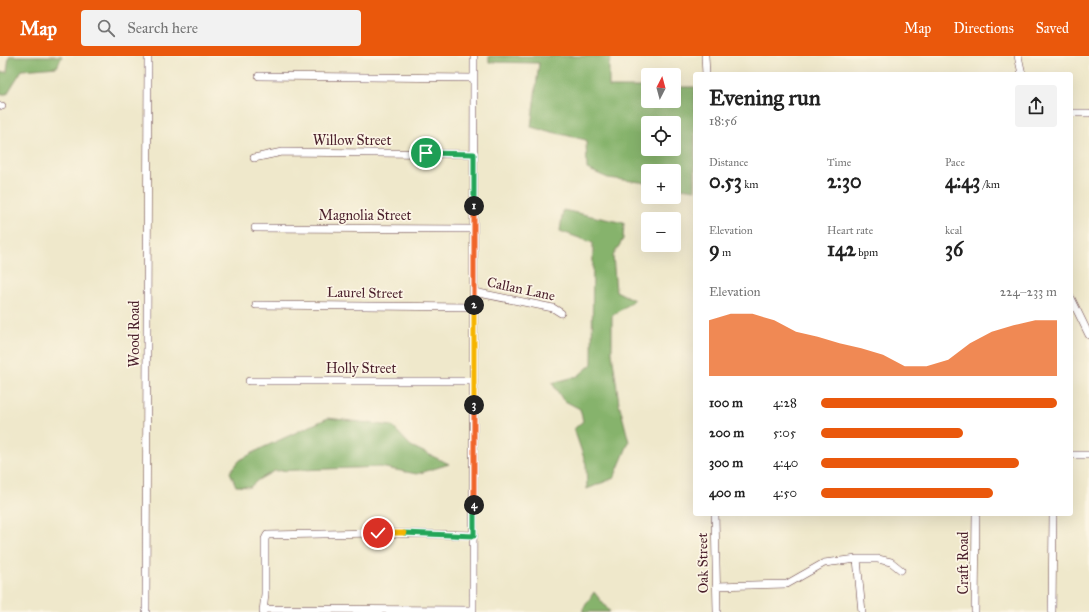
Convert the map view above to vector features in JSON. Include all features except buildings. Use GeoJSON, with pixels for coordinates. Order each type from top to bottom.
{"type":"FeatureCollection","features":[{"type":"Feature","properties":{"kind":"street","name":"Wood Road"},"geometry":{"type":"LineString","coordinates":[[146,612],[148,56]]}},
{"type":"Feature","properties":{"kind":"street"},"geometry":{"type":"LineString","coordinates":[[474,56],[474,536],[473,611],[263,610],[265,594],[265,539],[267,535],[378,533],[474,536]]}},
{"type":"Feature","properties":{"kind":"street"},"geometry":{"type":"LineString","coordinates":[[705,56],[706,72]]}},
{"type":"Feature","properties":{"kind":"street"},"geometry":{"type":"LineString","coordinates":[[1018,56],[1022,72]]}},
{"type":"Feature","properties":{"kind":"street"},"geometry":{"type":"LineString","coordinates":[[258,76],[474,78]]}},
{"type":"Feature","properties":{"kind":"street"},"geometry":{"type":"LineString","coordinates":[[1073,113],[1089,113]]}},
{"type":"Feature","properties":{"kind":"street","name":"Willow Street"},"geometry":{"type":"LineString","coordinates":[[254,158],[282,152],[474,154]]}},
{"type":"Feature","properties":{"kind":"street","name":"Magnolia Street"},"geometry":{"type":"LineString","coordinates":[[255,228],[474,229]]}},
{"type":"Feature","properties":{"kind":"street","name":"Callan Lane"},"geometry":{"type":"LineString","coordinates":[[474,292],[553,308],[561,313]]}},
{"type":"Feature","properties":{"kind":"street"},"geometry":{"type":"LineString","coordinates":[[1073,302],[1089,335]]}},
{"type":"Feature","properties":{"kind":"street","name":"Laurel Street"},"geometry":{"type":"LineString","coordinates":[[256,305],[474,307]]}},
{"type":"Feature","properties":{"kind":"street","name":"Holly Street"},"geometry":{"type":"LineString","coordinates":[[249,381],[474,381]]}},
{"type":"Feature","properties":{"kind":"street"},"geometry":{"type":"LineString","coordinates":[[1073,455],[1089,455]]}},
{"type":"Feature","properties":{"kind":"street","name":"Oak Street"},"geometry":{"type":"LineString","coordinates":[[715,516],[717,612]]}},
{"type":"Feature","properties":{"kind":"street","name":"Craft Road"},"geometry":{"type":"LineString","coordinates":[[975,612],[976,516]]}},
{"type":"Feature","properties":{"kind":"street"},"geometry":{"type":"LineString","coordinates":[[1052,612],[1053,516]]}},
{"type":"Feature","properties":{"kind":"street"},"geometry":{"type":"LineString","coordinates":[[716,586],[787,584],[824,563],[857,559],[878,559],[891,562],[901,570]]}},
{"type":"Feature","properties":{"kind":"street"},"geometry":{"type":"LineString","coordinates":[[857,559],[862,612]]}},
{"type":"Feature","properties":{"kind":"green space"},"geometry":{"type":"Polygon","coordinates":[[[9,56],[62,56],[57,67],[22,70],[7,94],[0,94],[0,72],[7,72],[9,56]]]}},
{"type":"Feature","properties":{"kind":"green space"},"geometry":{"type":"Polygon","coordinates":[[[489,56],[612,56],[609,64],[609,87],[641,87],[641,108],[681,108],[681,87],[693,87],[693,190],[681,188],[681,164],[641,164],[641,182],[608,178],[587,169],[586,140],[531,127],[539,63],[489,62],[489,56]]]}},
{"type":"Feature","properties":{"kind":"green space"},"geometry":{"type":"Polygon","coordinates":[[[563,210],[624,223],[623,239],[613,256],[616,291],[634,300],[612,316],[612,352],[619,403],[629,442],[614,478],[587,489],[586,464],[574,429],[583,421],[580,409],[563,400],[552,383],[578,376],[592,364],[593,243],[560,231],[563,210]]]}},
{"type":"Feature","properties":{"kind":"green space"},"geometry":{"type":"Polygon","coordinates":[[[328,418],[392,426],[411,446],[449,464],[417,474],[380,467],[274,471],[258,480],[250,487],[236,486],[230,472],[240,460],[262,448],[328,418]]]}},
{"type":"Feature","properties":{"kind":"green space"},"geometry":{"type":"Polygon","coordinates":[[[594,592],[610,612],[583,612],[583,609],[594,592]]]}},
{"type":"Feature","properties":{"kind":"route"},"geometry":{"type":"LineString","coordinates":[[378,533],[474,536],[474,154],[426,153]]}}]}
